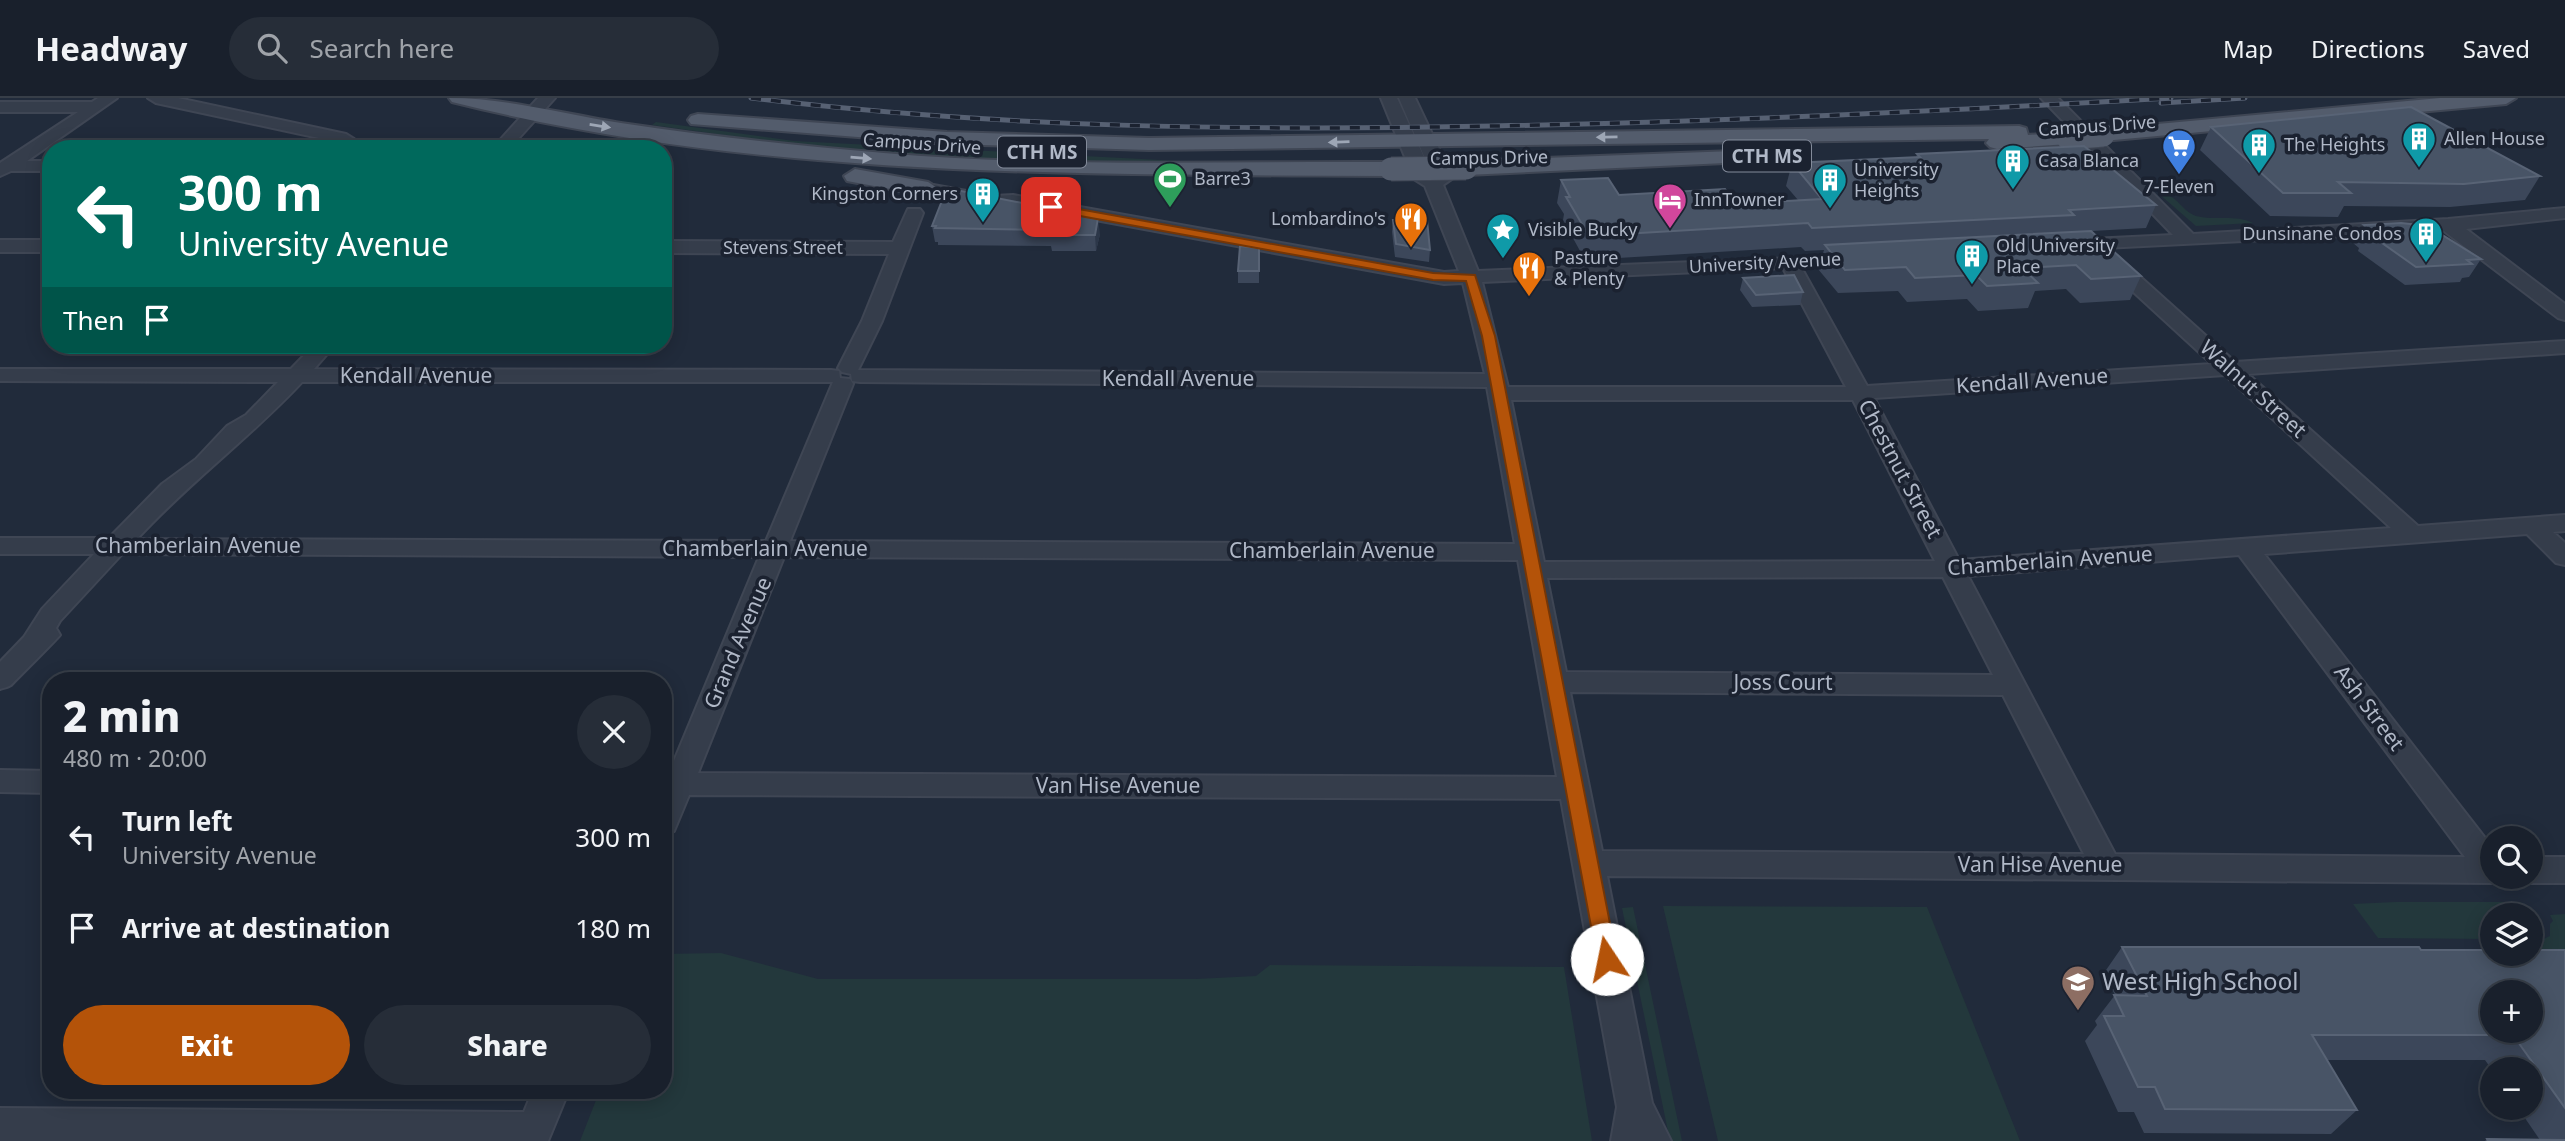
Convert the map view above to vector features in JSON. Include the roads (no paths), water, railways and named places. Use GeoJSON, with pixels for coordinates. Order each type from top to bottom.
{"type":"FeatureCollection","features":[{"type":"Feature","properties":{"kind":"main road","name":"CTH MS"},"geometry":{"type":"LineString","coordinates":[[459,98],[540,105],[672,126]]}},
{"type":"Feature","properties":{"kind":"main road","name":"Campus Drive"},"geometry":{"type":"LineString","coordinates":[[2099,131],[2417,98]]}},
{"type":"Feature","properties":{"kind":"main road","name":"Campus Drive"},"geometry":{"type":"LineString","coordinates":[[672,126],[864,158],[978,165],[1648,162],[2099,131],[2506,98]]}},
{"type":"Feature","properties":{"kind":"main road"},"geometry":{"type":"LineString","coordinates":[[698,120],[1044,142],[2018,132]]}},
{"type":"Feature","properties":{"kind":"main road","name":"Campus Drive"},"geometry":{"type":"LineString","coordinates":[[672,126],[698,120],[798,134],[1009,150],[1389,164]]}},
{"type":"Feature","properties":{"kind":"main road"},"geometry":{"type":"LineString","coordinates":[[672,126],[707,148],[928,189]]}},
{"type":"Feature","properties":{"kind":"main road","name":"Campus Drive"},"geometry":{"type":"LineString","coordinates":[[1464,163],[2018,132],[2064,133]]}},
{"type":"Feature","properties":{"kind":"street"},"geometry":{"type":"LineString","coordinates":[[156,98],[345,140]]}},
{"type":"Feature","properties":{"kind":"street"},"geometry":{"type":"LineString","coordinates":[[1389,98],[1418,140]]}},
{"type":"Feature","properties":{"kind":"street"},"geometry":{"type":"LineString","coordinates":[[1406,98],[1418,140],[1423,179],[1433,183],[1471,277],[1488,336],[1588,863],[1632,1124],[1653,1141]]}},
{"type":"Feature","properties":{"kind":"street"},"geometry":{"type":"LineString","coordinates":[[2049,98],[2188,239]]}},
{"type":"Feature","properties":{"kind":"street"},"geometry":{"type":"LineString","coordinates":[[0,107],[102,103]]}},
{"type":"Feature","properties":{"kind":"street"},"geometry":{"type":"LineString","coordinates":[[47,140],[102,103]]}},
{"type":"Feature","properties":{"kind":"street"},"geometry":{"type":"LineString","coordinates":[[508,140],[540,105]]}},
{"type":"Feature","properties":{"kind":"street"},"geometry":{"type":"LineString","coordinates":[[4,169],[42,143]]}},
{"type":"Feature","properties":{"kind":"street"},"geometry":{"type":"LineString","coordinates":[[4,169],[42,167]]}},
{"type":"Feature","properties":{"kind":"street"},"geometry":{"type":"LineString","coordinates":[[928,189],[967,187],[1004,194],[1013,201]]}},
{"type":"Feature","properties":{"kind":"street"},"geometry":{"type":"LineString","coordinates":[[928,189],[995,201],[1013,201]]}},
{"type":"Feature","properties":{"kind":"street","name":"Grand Avenue"},"geometry":{"type":"LineString","coordinates":[[672,782],[778,549],[846,376],[902,248],[914,213],[911,205],[915,196],[928,189]]}},
{"type":"Feature","properties":{"kind":"street"},"geometry":{"type":"LineString","coordinates":[[914,213],[939,199],[967,196]]}},
{"type":"Feature","properties":{"kind":"street","name":"University Avenue"},"geometry":{"type":"LineString","coordinates":[[1013,201],[1433,277],[1871,258]]}},
{"type":"Feature","properties":{"kind":"street"},"geometry":{"type":"LineString","coordinates":[[2045,248],[2448,225],[2565,213]]}},
{"type":"Feature","properties":{"kind":"street"},"geometry":{"type":"LineString","coordinates":[[2448,225],[2470,239],[2565,314]]}},
{"type":"Feature","properties":{"kind":"street","name":"Walnut Street"},"geometry":{"type":"LineString","coordinates":[[2094,245],[2412,534]]}},
{"type":"Feature","properties":{"kind":"street"},"geometry":{"type":"LineString","coordinates":[[0,246],[42,246]]}},
{"type":"Feature","properties":{"kind":"street","name":"Stevens Street"},"geometry":{"type":"LineString","coordinates":[[672,247],[902,248]]}},
{"type":"Feature","properties":{"kind":"street","name":"Chestnut Street"},"geometry":{"type":"LineString","coordinates":[[1788,262],[1804,285],[2014,685],[2105,865]]}},
{"type":"Feature","properties":{"kind":"street","name":"Kendall Avenue"},"geometry":{"type":"LineString","coordinates":[[0,375],[846,376],[1859,393],[2565,347]]}},
{"type":"Feature","properties":{"kind":"street"},"geometry":{"type":"LineString","coordinates":[[0,679],[33,644],[71,614],[126,546],[190,489],[204,464],[235,431],[254,420],[302,354]]}},
{"type":"Feature","properties":{"kind":"street"},"geometry":{"type":"LineString","coordinates":[[287,376],[314,354]]}},
{"type":"Feature","properties":{"kind":"street","name":"Chamberlain Avenue"},"geometry":{"type":"LineString","coordinates":[[0,546],[778,549],[1952,569],[2565,523]]}},
{"type":"Feature","properties":{"kind":"street"},"geometry":{"type":"LineString","coordinates":[[2533,526],[2565,557]]}},
{"type":"Feature","properties":{"kind":"street","name":"Ash Street"},"geometry":{"type":"LineString","coordinates":[[2246,547],[2480,854]]}},
{"type":"Feature","properties":{"kind":"street","name":"Joss Court"},"geometry":{"type":"LineString","coordinates":[[1552,682],[2014,685]]}},
{"type":"Feature","properties":{"kind":"street"},"geometry":{"type":"LineString","coordinates":[[0,782],[42,782]]}},
{"type":"Feature","properties":{"kind":"street","name":"Van Hise Avenue"},"geometry":{"type":"LineString","coordinates":[[672,784],[1572,788]]}},
{"type":"Feature","properties":{"kind":"street","name":"Van Hise Avenue"},"geometry":{"type":"LineString","coordinates":[[1588,863],[2480,870]]}},
{"type":"Feature","properties":{"kind":"street"},"geometry":{"type":"LineString","coordinates":[[2543,870],[2565,870]]}},
{"type":"Feature","properties":{"kind":"street"},"geometry":{"type":"LineString","coordinates":[[0,1125],[532,1135],[547,1099]]}},
{"type":"Feature","properties":{"kind":"railway"},"geometry":{"type":"LineString","coordinates":[[751,98],[936,116],[1121,125],[1307,128],[1662,122],[2171,98]]}},
{"type":"Feature","properties":{"kind":"railway"},"geometry":{"type":"LineString","coordinates":[[2161,103],[2245,98]]}},
{"type":"Feature","properties":{"kind":"place","name":"Allen House"},"geometry":{"type":"Point","coordinates":[2419,169]}},
{"type":"Feature","properties":{"kind":"place","name":"The Heights"},"geometry":{"type":"Point","coordinates":[2259,175]}},
{"type":"Feature","properties":{"kind":"place","name":"7-Eleven"},"geometry":{"type":"Point","coordinates":[2179,176]}},
{"type":"Feature","properties":{"kind":"place","name":"Casa Blanca"},"geometry":{"type":"Point","coordinates":[2013,191]}},
{"type":"Feature","properties":{"kind":"place","name":"Barre3"},"geometry":{"type":"Point","coordinates":[1170,209]}},
{"type":"Feature","properties":{"kind":"place","name":"University Heights"},"geometry":{"type":"Point","coordinates":[1830,210]}},
{"type":"Feature","properties":{"kind":"place","name":"Kingston Corners"},"geometry":{"type":"Point","coordinates":[983,224]}},
{"type":"Feature","properties":{"kind":"place","name":"InnTowner"},"geometry":{"type":"Point","coordinates":[1670,230]}},
{"type":"Feature","properties":{"kind":"place","name":"Lombardino's"},"geometry":{"type":"Point","coordinates":[1411,249]}},
{"type":"Feature","properties":{"kind":"place","name":"Visible Bucky"},"geometry":{"type":"Point","coordinates":[1503,260]}},
{"type":"Feature","properties":{"kind":"place","name":"Dunsinane Condos"},"geometry":{"type":"Point","coordinates":[2426,264]}},
{"type":"Feature","properties":{"kind":"place","name":"Old University Place"},"geometry":{"type":"Point","coordinates":[1972,286]}},
{"type":"Feature","properties":{"kind":"place","name":"Pasture & Plenty"},"geometry":{"type":"Point","coordinates":[1529,298]}},
{"type":"Feature","properties":{"kind":"place","name":"West High School"},"geometry":{"type":"Point","coordinates":[2078,1012]}}]}
